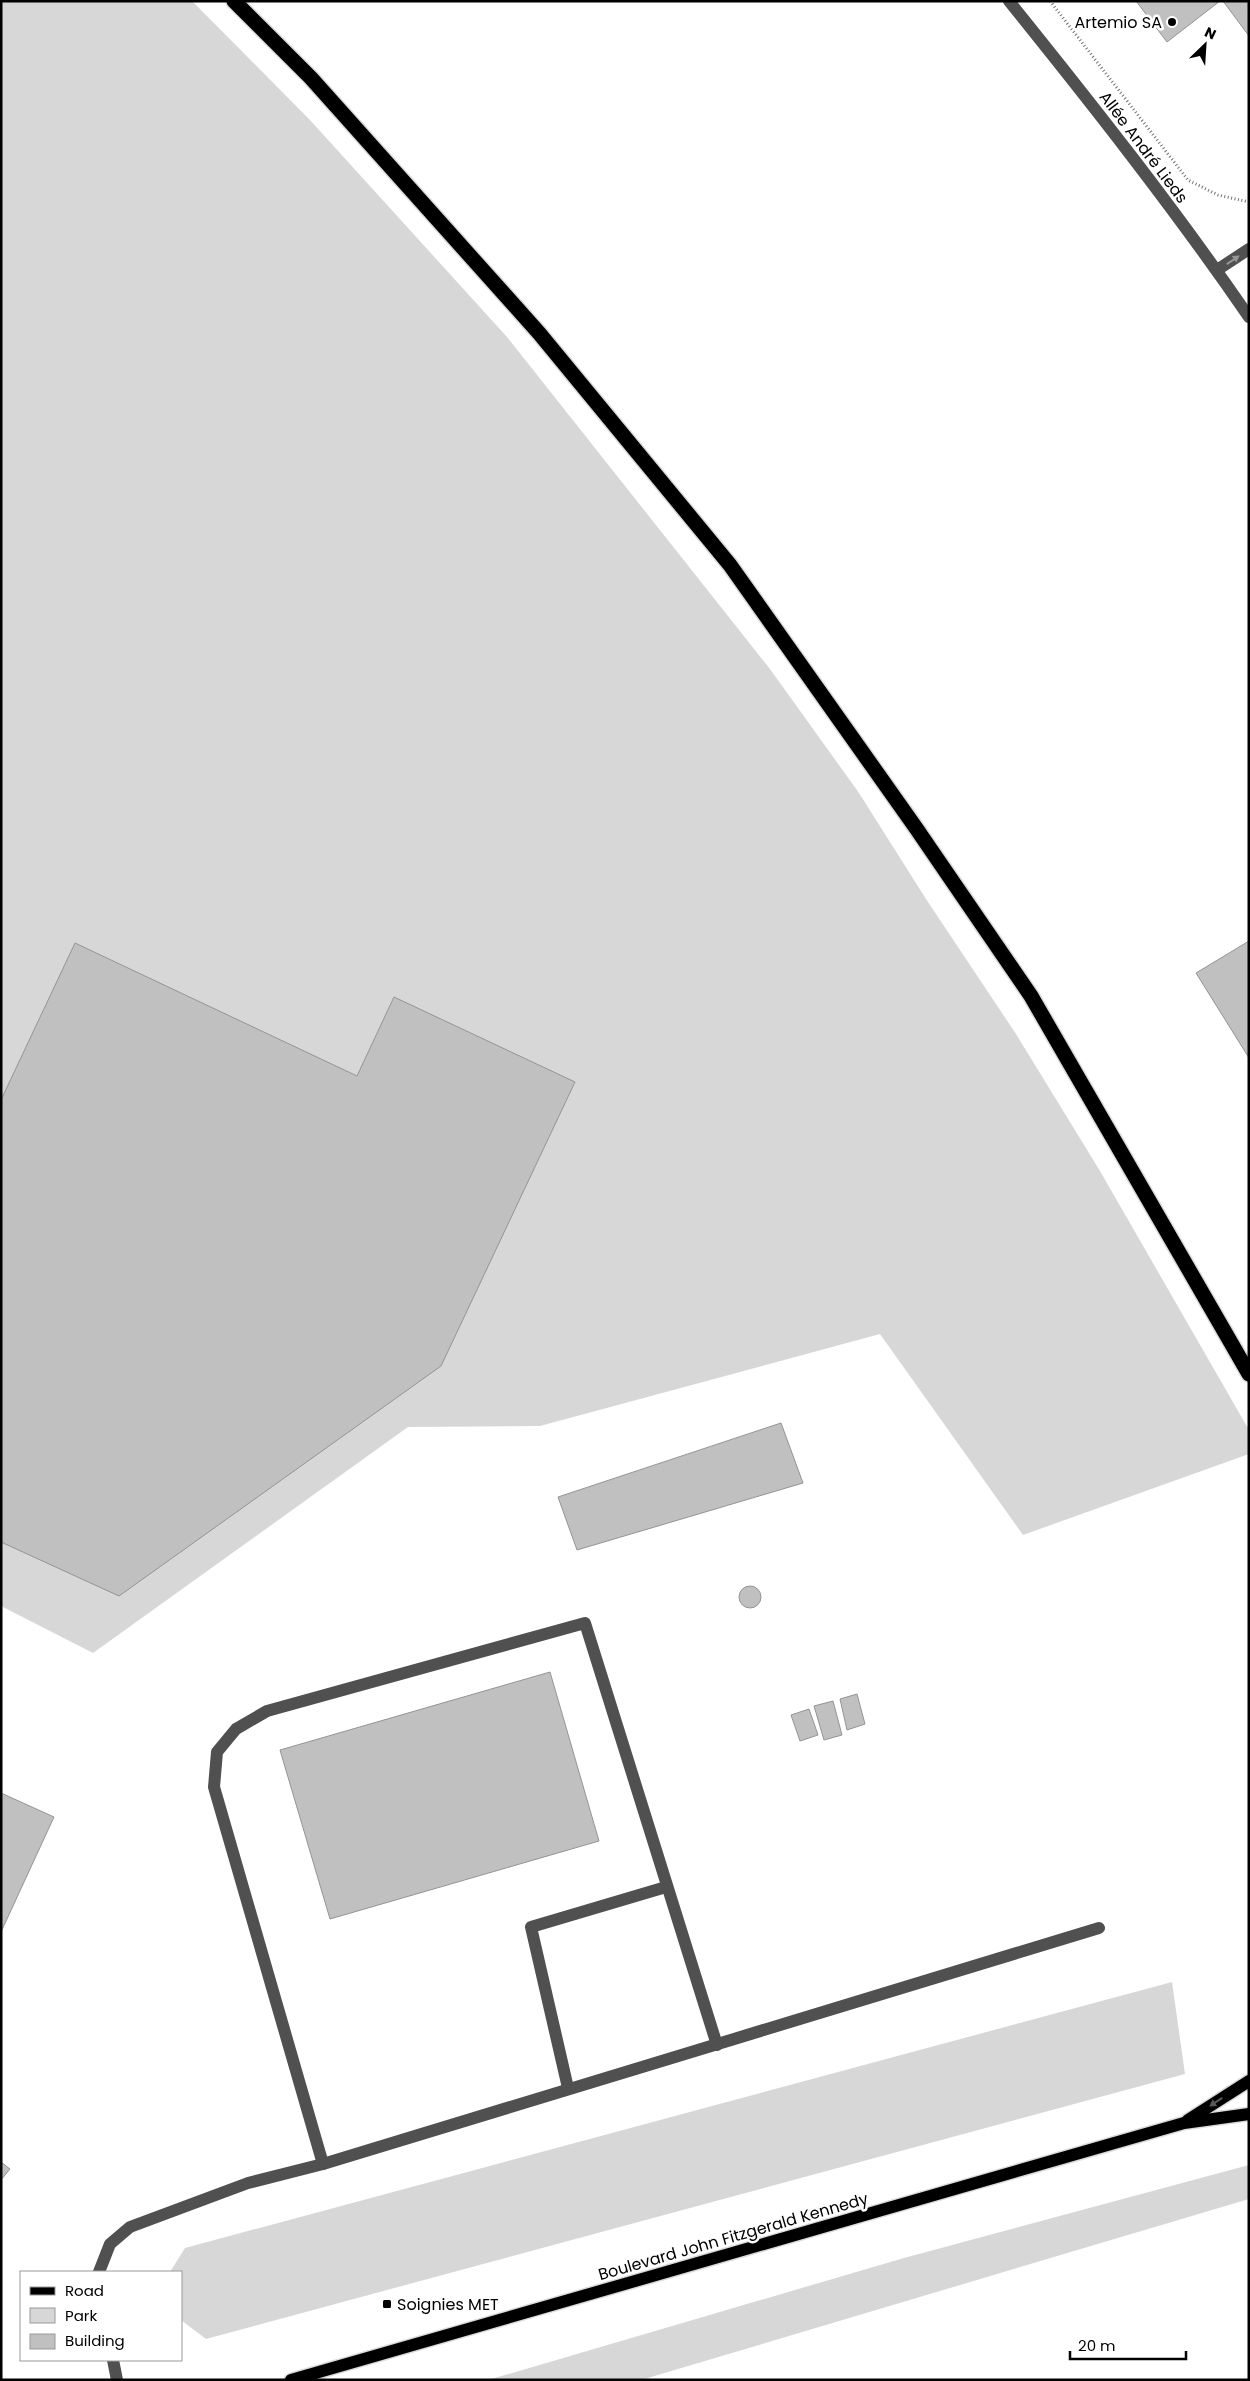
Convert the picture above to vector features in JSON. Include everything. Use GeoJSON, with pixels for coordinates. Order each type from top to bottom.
{"type":"FeatureCollection","features":[{"type":"Feature","properties":{"kind":"highway"},"geometry":{"type":"LineString","coordinates":[[234,1],[311,78],[540,333],[730,565],[916,828],[1031,996],[1249,1374]]}},
{"type":"Feature","properties":{"kind":"main road","name":"Boulevard John Fitzgerald Kennedy"},"geometry":{"type":"LineString","coordinates":[[1184,2123],[1249,2081]]}},
{"type":"Feature","properties":{"kind":"main road","name":"Boulevard John Fitzgerald Kennedy"},"geometry":{"type":"LineString","coordinates":[[291,2380],[1184,2123],[1249,2114]]}},
{"type":"Feature","properties":{"kind":"street","name":"Allée André Lieds"},"geometry":{"type":"LineString","coordinates":[[1009,1],[1080,89],[1217,270],[1249,317]]}},
{"type":"Feature","properties":{"kind":"street"},"geometry":{"type":"LineString","coordinates":[[1217,270],[1249,249]]}},
{"type":"Feature","properties":{"kind":"street"},"geometry":{"type":"LineString","coordinates":[[323,2164],[214,1787],[217,1752],[236,1729],[267,1711],[585,1623],[666,1887],[717,2045]]}},
{"type":"Feature","properties":{"kind":"street"},"geometry":{"type":"LineString","coordinates":[[568,2088],[531,1927],[666,1887]]}},
{"type":"Feature","properties":{"kind":"street"},"geometry":{"type":"LineString","coordinates":[[99,2271],[110,2244],[130,2227],[248,2183],[323,2164],[1099,1928]]}},
{"type":"Feature","properties":{"kind":"street"},"geometry":{"type":"LineString","coordinates":[[114,2361],[117,2380]]}},
{"type":"Feature","properties":{"kind":"path"},"geometry":{"type":"LineString","coordinates":[[1050,1],[1188,180],[1218,195],[1249,202]]}},
{"type":"Feature","properties":{"kind":"green space"},"geometry":{"type":"Polygon","coordinates":[[[1,1],[192,1],[310,120],[507,337],[770,669],[859,793],[926,899],[1016,1034],[1100,1171],[1249,1430],[1249,1454],[1023,1535],[880,1334],[540,1426],[408,1427],[93,1653],[1,1606],[1,1]]]}},
{"type":"Feature","properties":{"kind":"green space"},"geometry":{"type":"Polygon","coordinates":[[[1172,1982],[1185,2074],[206,2339],[182,2321],[182,2271],[171,2271],[185,2248],[1172,1982]]]}},
{"type":"Feature","properties":{"kind":"green space"},"geometry":{"type":"Polygon","coordinates":[[[1249,2165],[1249,2199],[641,2380],[488,2380],[904,2258],[1249,2165]]]}},
{"type":"Feature","properties":{"kind":"building","name":"Artemio SA"},"geometry":{"type":"Polygon","coordinates":[[[1136,1],[1220,1],[1167,42],[1136,1]]]}},
{"type":"Feature","properties":{"kind":"building"},"geometry":{"type":"Polygon","coordinates":[[[1223,1],[1249,1],[1249,36],[1223,1]]]}},
{"type":"Feature","properties":{"kind":"building"},"geometry":{"type":"Polygon","coordinates":[[[1249,941],[1249,1058],[1196,973],[1249,941]]]}},
{"type":"Feature","properties":{"kind":"building"},"geometry":{"type":"Polygon","coordinates":[[[75,943],[357,1076],[394,997],[575,1082],[441,1366],[119,1596],[1,1542],[1,1100],[75,943]]]}},
{"type":"Feature","properties":{"kind":"building"},"geometry":{"type":"Polygon","coordinates":[[[781,1423],[803,1483],[577,1550],[558,1497],[781,1423]]]}},
{"type":"Feature","properties":{"kind":"building"},"geometry":{"type":"Polygon","coordinates":[[[750,1586],[758,1589],[761,1597],[758,1605],[750,1608],[742,1605],[739,1597],[742,1589],[750,1586]]]}},
{"type":"Feature","properties":{"kind":"building"},"geometry":{"type":"Polygon","coordinates":[[[550,1672],[599,1841],[330,1919],[280,1750],[550,1672]]]}},
{"type":"Feature","properties":{"kind":"building"},"geometry":{"type":"Polygon","coordinates":[[[857,1694],[865,1724],[847,1730],[840,1699],[857,1694]]]}},
{"type":"Feature","properties":{"kind":"building"},"geometry":{"type":"Polygon","coordinates":[[[833,1701],[842,1735],[824,1740],[814,1706],[833,1701]]]}},
{"type":"Feature","properties":{"kind":"building"},"geometry":{"type":"Polygon","coordinates":[[[809,1709],[818,1735],[800,1741],[791,1715],[809,1709]]]}},
{"type":"Feature","properties":{"kind":"building"},"geometry":{"type":"Polygon","coordinates":[[[1,1793],[54,1817],[1,1932],[1,1793]]]}},
{"type":"Feature","properties":{"kind":"building"},"geometry":{"type":"Polygon","coordinates":[[[1,2162],[10,2169],[1,2180],[1,2162]]]}},
{"type":"Feature","properties":{"kind":"place","name":"Artemio SA"},"geometry":{"type":"Point","coordinates":[1172,22]}},
{"type":"Feature","properties":{"kind":"place","name":"Soignies MET"},"geometry":{"type":"Point","coordinates":[387,2304]}}]}
